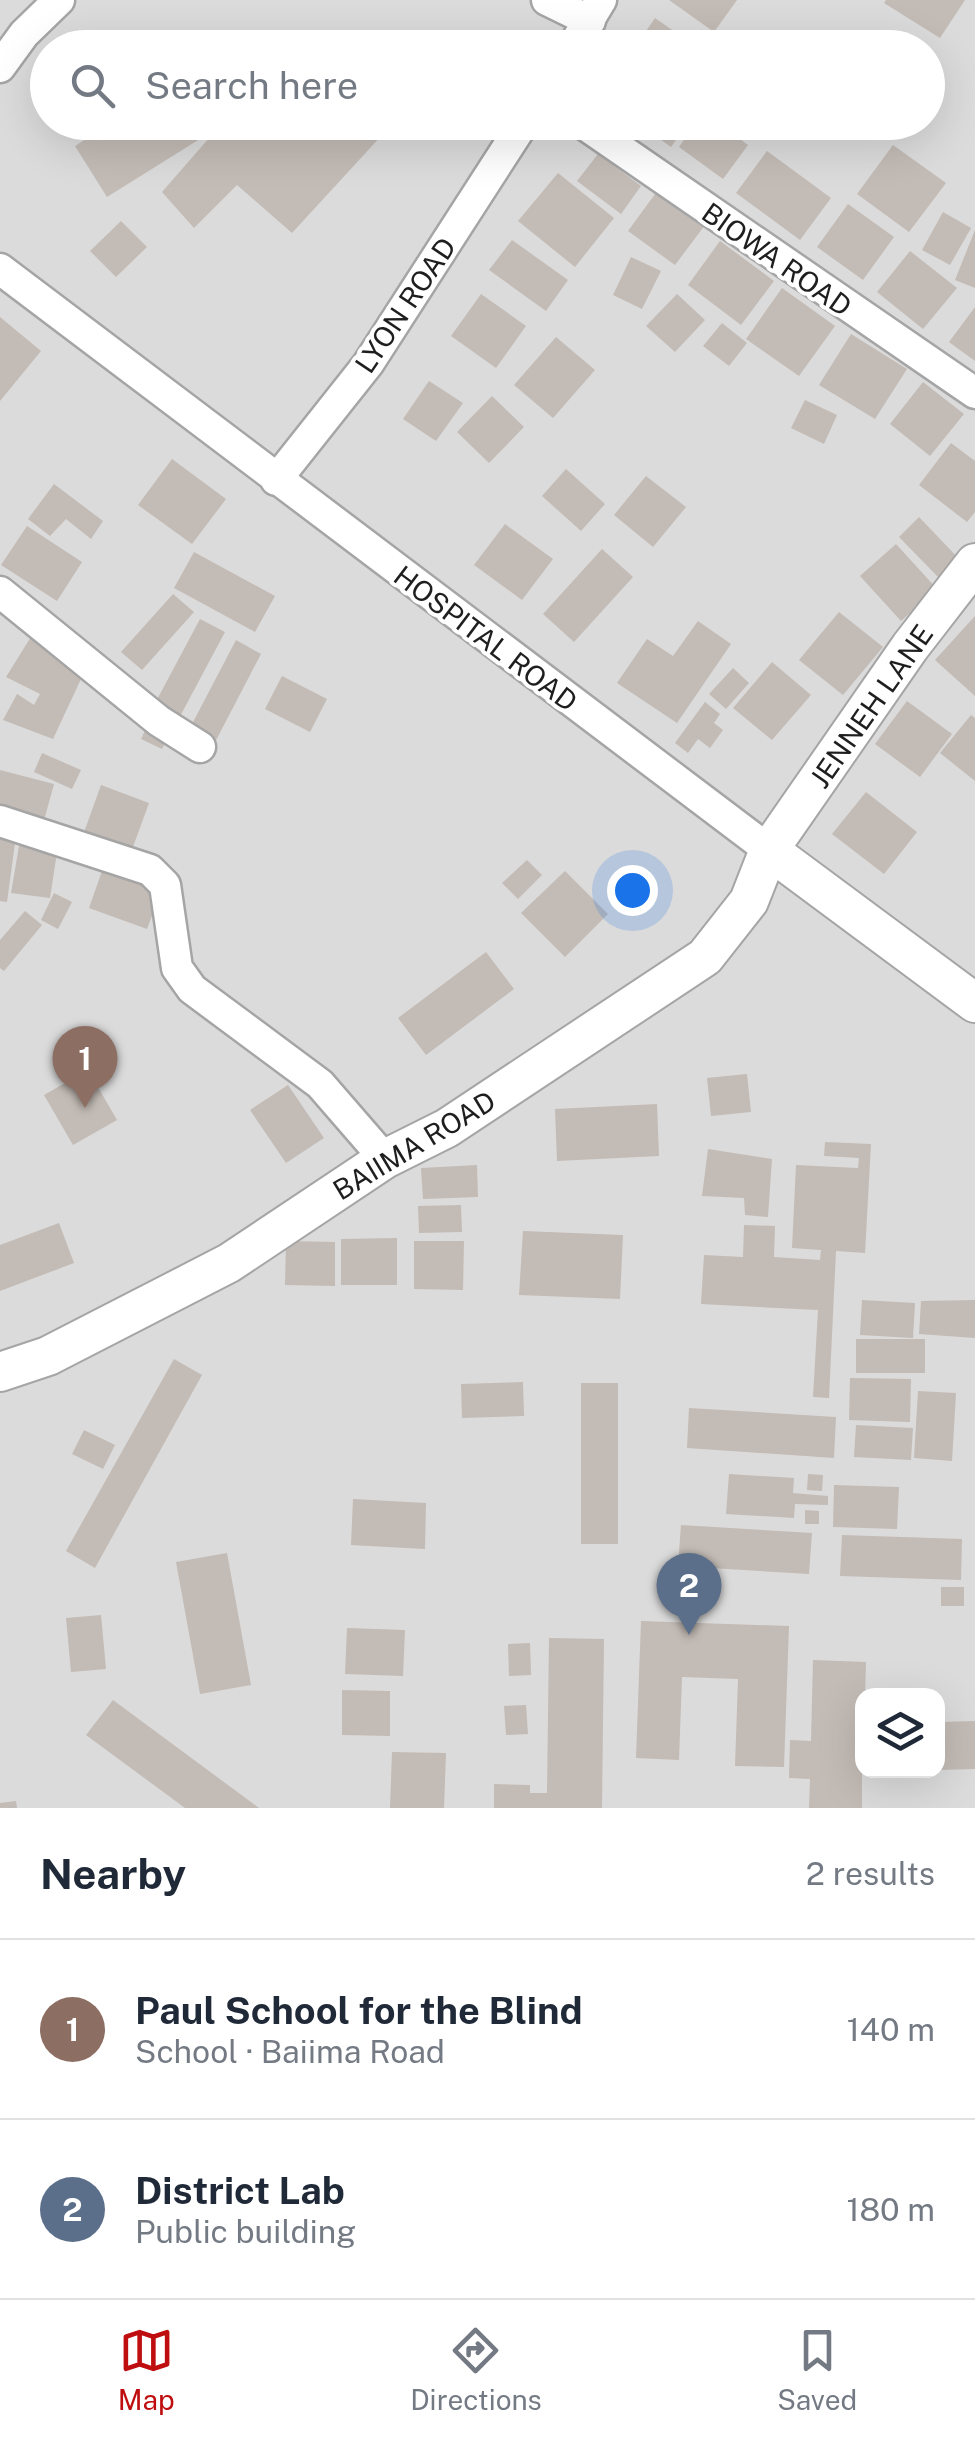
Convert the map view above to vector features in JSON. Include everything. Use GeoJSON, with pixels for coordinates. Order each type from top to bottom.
{"type":"FeatureCollection","features":[{"type":"Feature","properties":{"kind":"street"},"geometry":{"type":"LineString","coordinates":[[0,67],[24,34],[59,0]]}},
{"type":"Feature","properties":{"kind":"street"},"geometry":{"type":"LineString","coordinates":[[548,0],[596,10]]}},
{"type":"Feature","properties":{"kind":"street","name":"LYON ROAD"},"geometry":{"type":"LineString","coordinates":[[276,480],[368,364],[512,140]]}},
{"type":"Feature","properties":{"kind":"street","name":"BIOWA ROAD"},"geometry":{"type":"LineString","coordinates":[[607,140],[975,394]]}},
{"type":"Feature","properties":{"kind":"street","name":"HOSPITAL ROAD"},"geometry":{"type":"LineString","coordinates":[[0,269],[975,1003]]}},
{"type":"Feature","properties":{"kind":"street","name":"JENNEH LANE"},"geometry":{"type":"LineString","coordinates":[[769,850],[910,647],[975,563]]}},
{"type":"Feature","properties":{"kind":"street"},"geometry":{"type":"LineString","coordinates":[[0,592],[159,720],[200,747]]}},
{"type":"Feature","properties":{"kind":"street"},"geometry":{"type":"LineString","coordinates":[[0,820],[150,870],[165,885],[177,968],[192,990],[320,1084],[385,1159]]}},
{"type":"Feature","properties":{"kind":"street","name":"BAIIMA ROAD"},"geometry":{"type":"LineString","coordinates":[[0,1372],[48,1356],[229,1263],[385,1159],[447,1128],[705,957],[749,902],[769,850]]}},
{"type":"Feature","properties":{"kind":"shaded area"},"geometry":{"type":"Polygon","coordinates":[[[0,0],[975,0],[975,1808],[0,1808],[0,0]]]}},
{"type":"Feature","properties":{"kind":"building"},"geometry":{"type":"Polygon","coordinates":[[[669,0],[737,0],[715,30],[669,0]]]}},
{"type":"Feature","properties":{"kind":"building"},"geometry":{"type":"Polygon","coordinates":[[[965,0],[945,30],[927,30],[884,3],[965,0]]]}},
{"type":"Feature","properties":{"kind":"building"},"geometry":{"type":"Polygon","coordinates":[[[655,18],[672,30],[647,30],[655,18]]]}},
{"type":"Feature","properties":{"kind":"building"},"geometry":{"type":"Polygon","coordinates":[[[84,140],[198,140],[107,197],[75,146],[84,140]]]}},
{"type":"Feature","properties":{"kind":"building"},"geometry":{"type":"Polygon","coordinates":[[[207,140],[377,140],[292,233],[237,185],[194,228],[162,192],[207,140]]]}},
{"type":"Feature","properties":{"kind":"building"},"geometry":{"type":"Polygon","coordinates":[[[684,140],[741,140],[748,145],[723,179],[679,147],[684,140]]]}},
{"type":"Feature","properties":{"kind":"building"},"geometry":{"type":"Polygon","coordinates":[[[893,145],[946,183],[909,232],[857,194],[893,145]]]}},
{"type":"Feature","properties":{"kind":"building"},"geometry":{"type":"Polygon","coordinates":[[[767,151],[831,198],[800,240],[736,193],[767,151]]]}},
{"type":"Feature","properties":{"kind":"building"},"geometry":{"type":"Polygon","coordinates":[[[598,154],[641,186],[621,214],[577,181],[598,154]]]}},
{"type":"Feature","properties":{"kind":"building"},"geometry":{"type":"Polygon","coordinates":[[[558,173],[614,218],[575,267],[518,221],[558,173]]]}},
{"type":"Feature","properties":{"kind":"building"},"geometry":{"type":"Polygon","coordinates":[[[658,190],[705,225],[675,265],[628,231],[658,190]]]}},
{"type":"Feature","properties":{"kind":"building"},"geometry":{"type":"Polygon","coordinates":[[[848,204],[894,237],[863,280],[817,247],[848,204]]]}},
{"type":"Feature","properties":{"kind":"building"},"geometry":{"type":"Polygon","coordinates":[[[943,212],[971,228],[950,265],[922,250],[943,212]]]}},
{"type":"Feature","properties":{"kind":"building"},"geometry":{"type":"Polygon","coordinates":[[[121,221],[147,247],[116,277],[90,251],[121,221]]]}},
{"type":"Feature","properties":{"kind":"building"},"geometry":{"type":"Polygon","coordinates":[[[975,230],[975,288],[955,280],[975,230]]]}},
{"type":"Feature","properties":{"kind":"building"},"geometry":{"type":"Polygon","coordinates":[[[512,240],[568,280],[546,311],[489,270],[512,240]]]}},
{"type":"Feature","properties":{"kind":"building"},"geometry":{"type":"Polygon","coordinates":[[[720,241],[774,281],[741,325],[688,285],[720,241]]]}},
{"type":"Feature","properties":{"kind":"building"},"geometry":{"type":"Polygon","coordinates":[[[910,251],[957,288],[923,329],[877,292],[910,251]]]}},
{"type":"Feature","properties":{"kind":"building"},"geometry":{"type":"Polygon","coordinates":[[[631,257],[661,271],[642,309],[613,295],[631,257]]]}},
{"type":"Feature","properties":{"kind":"building"},"geometry":{"type":"Polygon","coordinates":[[[782,288],[835,326],[799,376],[746,339],[782,288]]]}},
{"type":"Feature","properties":{"kind":"building"},"geometry":{"type":"Polygon","coordinates":[[[481,294],[526,326],[496,368],[451,336],[481,294]]]}},
{"type":"Feature","properties":{"kind":"building"},"geometry":{"type":"Polygon","coordinates":[[[677,294],[705,320],[675,352],[646,326],[677,294]]]}},
{"type":"Feature","properties":{"kind":"building"},"geometry":{"type":"Polygon","coordinates":[[[975,307],[975,361],[949,342],[975,307]]]}},
{"type":"Feature","properties":{"kind":"building"},"geometry":{"type":"Polygon","coordinates":[[[0,317],[41,351],[0,401],[0,317]]]}},
{"type":"Feature","properties":{"kind":"building"},"geometry":{"type":"Polygon","coordinates":[[[722,323],[747,343],[729,366],[703,346],[722,323]]]}},
{"type":"Feature","properties":{"kind":"building"},"geometry":{"type":"Polygon","coordinates":[[[851,334],[907,369],[875,419],[819,385],[851,334]]]}},
{"type":"Feature","properties":{"kind":"building"},"geometry":{"type":"Polygon","coordinates":[[[556,337],[595,370],[553,418],[514,385],[556,337]]]}},
{"type":"Feature","properties":{"kind":"building"},"geometry":{"type":"Polygon","coordinates":[[[429,381],[463,403],[436,441],[403,419],[429,381]]]}},
{"type":"Feature","properties":{"kind":"building"},"geometry":{"type":"Polygon","coordinates":[[[923,382],[964,414],[930,456],[890,424],[923,382]]]}},
{"type":"Feature","properties":{"kind":"building"},"geometry":{"type":"Polygon","coordinates":[[[492,396],[524,427],[489,463],[457,432],[492,396]]]}},
{"type":"Feature","properties":{"kind":"building"},"geometry":{"type":"Polygon","coordinates":[[[805,400],[837,415],[824,444],[791,428],[805,400]]]}},
{"type":"Feature","properties":{"kind":"building"},"geometry":{"type":"Polygon","coordinates":[[[951,443],[975,461],[975,512],[967,522],[919,485],[951,443]]]}},
{"type":"Feature","properties":{"kind":"building"},"geometry":{"type":"Polygon","coordinates":[[[172,459],[226,499],[192,544],[138,505],[172,459]]]}},
{"type":"Feature","properties":{"kind":"building"},"geometry":{"type":"Polygon","coordinates":[[[566,469],[605,504],[581,531],[542,496],[566,469]]]}},
{"type":"Feature","properties":{"kind":"building"},"geometry":{"type":"Polygon","coordinates":[[[646,476],[686,507],[653,547],[614,515],[646,476]]]}},
{"type":"Feature","properties":{"kind":"building"},"geometry":{"type":"Polygon","coordinates":[[[54,484],[103,521],[91,539],[66,519],[50,536],[28,519],[54,484]]]}},
{"type":"Feature","properties":{"kind":"building"},"geometry":{"type":"Polygon","coordinates":[[[919,517],[962,562],[942,581],[899,537],[919,517]]]}},
{"type":"Feature","properties":{"kind":"building"},"geometry":{"type":"Polygon","coordinates":[[[505,524],[553,559],[522,600],[474,565],[505,524]]]}},
{"type":"Feature","properties":{"kind":"building"},"geometry":{"type":"Polygon","coordinates":[[[27,526],[82,562],[57,601],[1,565],[27,526]]]}},
{"type":"Feature","properties":{"kind":"building"},"geometry":{"type":"Polygon","coordinates":[[[896,544],[937,589],[901,621],[860,576],[896,544]]]}},
{"type":"Feature","properties":{"kind":"building"},"geometry":{"type":"Polygon","coordinates":[[[602,549],[633,577],[574,642],[543,614],[602,549]]]}},
{"type":"Feature","properties":{"kind":"building"},"geometry":{"type":"Polygon","coordinates":[[[194,552],[275,596],[255,632],[174,588],[194,552]]]}},
{"type":"Feature","properties":{"kind":"building"},"geometry":{"type":"Polygon","coordinates":[[[173,594],[194,612],[142,670],[121,652],[173,594]]]}},
{"type":"Feature","properties":{"kind":"building"},"geometry":{"type":"Polygon","coordinates":[[[839,612],[883,647],[843,695],[799,660],[839,612]]]}},
{"type":"Feature","properties":{"kind":"building"},"geometry":{"type":"Polygon","coordinates":[[[975,616],[975,696],[935,660],[975,616]]]}},
{"type":"Feature","properties":{"kind":"building"},"geometry":{"type":"Polygon","coordinates":[[[200,619],[225,632],[177,722],[152,709],[200,619]]]}},
{"type":"Feature","properties":{"kind":"building"},"geometry":{"type":"Polygon","coordinates":[[[698,621],[731,644],[677,723],[617,683],[647,639],[673,656],[698,621]]]}},
{"type":"Feature","properties":{"kind":"building"},"geometry":{"type":"Polygon","coordinates":[[[34,632],[87,666],[53,739],[3,720],[17,694],[34,705],[40,694],[6,677],[34,632]]]}},
{"type":"Feature","properties":{"kind":"building"},"geometry":{"type":"Polygon","coordinates":[[[236,640],[261,654],[213,746],[191,726],[236,640]]]}},
{"type":"Feature","properties":{"kind":"building"},"geometry":{"type":"Polygon","coordinates":[[[772,662],[811,695],[772,740],[733,708],[772,662]]]}},
{"type":"Feature","properties":{"kind":"building"},"geometry":{"type":"Polygon","coordinates":[[[733,668],[749,683],[726,709],[709,694],[733,668]]]}},
{"type":"Feature","properties":{"kind":"building"},"geometry":{"type":"Polygon","coordinates":[[[282,676],[327,699],[310,732],[265,709],[282,676]]]}},
{"type":"Feature","properties":{"kind":"building"},"geometry":{"type":"Polygon","coordinates":[[[907,701],[952,734],[920,777],[875,744],[907,701]]]}},
{"type":"Feature","properties":{"kind":"building"},"geometry":{"type":"Polygon","coordinates":[[[705,702],[720,714],[714,723],[723,730],[710,748],[698,739],[688,753],[675,743],[705,702]]]}},
{"type":"Feature","properties":{"kind":"building"},"geometry":{"type":"Polygon","coordinates":[[[971,715],[975,718],[975,781],[940,753],[971,715]]]}},
{"type":"Feature","properties":{"kind":"building"},"geometry":{"type":"Polygon","coordinates":[[[147,726],[169,736],[162,749],[141,739],[147,726]]]}},
{"type":"Feature","properties":{"kind":"building"},"geometry":{"type":"Polygon","coordinates":[[[42,753],[81,770],[72,789],[34,772],[42,753]]]}},
{"type":"Feature","properties":{"kind":"building"},"geometry":{"type":"Polygon","coordinates":[[[0,770],[54,784],[43,824],[0,813],[0,770]]]}},
{"type":"Feature","properties":{"kind":"building"},"geometry":{"type":"Polygon","coordinates":[[[101,785],[149,803],[130,855],[82,838],[101,785]]]}},
{"type":"Feature","properties":{"kind":"building"},"geometry":{"type":"Polygon","coordinates":[[[866,792],[917,832],[884,874],[832,834],[866,792]]]}},
{"type":"Feature","properties":{"kind":"building"},"geometry":{"type":"Polygon","coordinates":[[[0,833],[16,836],[7,902],[0,901],[0,833]]]}},
{"type":"Feature","properties":{"kind":"building"},"geometry":{"type":"Polygon","coordinates":[[[20,840],[58,846],[50,898],[11,893],[20,840]]]}},
{"type":"Feature","properties":{"kind":"building"},"geometry":{"type":"Polygon","coordinates":[[[527,860],[542,875],[518,899],[502,883],[527,860]]]}},
{"type":"Feature","properties":{"kind":"building"},"geometry":{"type":"Polygon","coordinates":[[[102,871],[161,892],[147,929],[89,908],[102,871]]]}},
{"type":"Feature","properties":{"kind":"building"},"geometry":{"type":"Polygon","coordinates":[[[565,871],[608,914],[565,957],[521,913],[565,871]]]}},
{"type":"Feature","properties":{"kind":"building"},"geometry":{"type":"Polygon","coordinates":[[[54,893],[72,902],[58,929],[41,920],[54,893]]]}},
{"type":"Feature","properties":{"kind":"building"},"geometry":{"type":"Polygon","coordinates":[[[25,911],[42,925],[4,971],[0,968],[0,940],[25,911]]]}},
{"type":"Feature","properties":{"kind":"building"},"geometry":{"type":"Polygon","coordinates":[[[486,952],[514,989],[426,1055],[398,1018],[486,952]]]}},
{"type":"Feature","properties":{"kind":"building"},"geometry":{"type":"Polygon","coordinates":[[[88,1070],[117,1120],[73,1145],[44,1095],[88,1070]]]}},
{"type":"Feature","properties":{"kind":"building"},"geometry":{"type":"Polygon","coordinates":[[[747,1074],[751,1112],[711,1116],[707,1078],[747,1074]]]}},
{"type":"Feature","properties":{"kind":"building"},"geometry":{"type":"Polygon","coordinates":[[[288,1085],[324,1138],[286,1163],[250,1110],[288,1085]]]}},
{"type":"Feature","properties":{"kind":"building"},"geometry":{"type":"Polygon","coordinates":[[[657,1104],[659,1156],[557,1161],[555,1109],[657,1104]]]}},
{"type":"Feature","properties":{"kind":"building"},"geometry":{"type":"Polygon","coordinates":[[[825,1142],[871,1144],[865,1253],[836,1251],[829,1398],[813,1397],[818,1310],[701,1304],[704,1255],[743,1257],[744,1225],[775,1226],[774,1257],[820,1260],[821,1250],[792,1248],[796,1165],[858,1168],[859,1158],[824,1156],[825,1142]]]}},
{"type":"Feature","properties":{"kind":"building"},"geometry":{"type":"Polygon","coordinates":[[[708,1149],[772,1159],[768,1217],[745,1215],[744,1198],[702,1196],[708,1149]]]}},
{"type":"Feature","properties":{"kind":"building"},"geometry":{"type":"Polygon","coordinates":[[[477,1165],[478,1197],[423,1199],[421,1168],[477,1165]]]}},
{"type":"Feature","properties":{"kind":"building"},"geometry":{"type":"Polygon","coordinates":[[[461,1205],[462,1232],[419,1233],[418,1206],[461,1205]]]}},
{"type":"Feature","properties":{"kind":"building"},"geometry":{"type":"Polygon","coordinates":[[[59,1223],[74,1263],[0,1291],[0,1245],[59,1223]]]}},
{"type":"Feature","properties":{"kind":"building"},"geometry":{"type":"Polygon","coordinates":[[[523,1231],[623,1235],[620,1299],[519,1295],[523,1231]]]}},
{"type":"Feature","properties":{"kind":"building"},"geometry":{"type":"Polygon","coordinates":[[[397,1238],[397,1285],[341,1285],[341,1239],[397,1238]]]}},
{"type":"Feature","properties":{"kind":"building"},"geometry":{"type":"Polygon","coordinates":[[[286,1241],[335,1242],[335,1286],[285,1285],[286,1241]]]}},
{"type":"Feature","properties":{"kind":"building"},"geometry":{"type":"Polygon","coordinates":[[[414,1241],[464,1241],[463,1290],[414,1289],[414,1241]]]}},
{"type":"Feature","properties":{"kind":"building"},"geometry":{"type":"Polygon","coordinates":[[[862,1300],[915,1303],[913,1338],[860,1335],[862,1300]]]}},
{"type":"Feature","properties":{"kind":"building"},"geometry":{"type":"Polygon","coordinates":[[[975,1300],[975,1338],[919,1334],[921,1301],[975,1300]]]}},
{"type":"Feature","properties":{"kind":"building"},"geometry":{"type":"Polygon","coordinates":[[[856,1339],[925,1339],[925,1373],[856,1373],[856,1339]]]}},
{"type":"Feature","properties":{"kind":"building"},"geometry":{"type":"Polygon","coordinates":[[[174,1359],[202,1375],[95,1568],[66,1551],[174,1359]]]}},
{"type":"Feature","properties":{"kind":"building"},"geometry":{"type":"Polygon","coordinates":[[[850,1378],[911,1379],[910,1422],[849,1420],[850,1378]]]}},
{"type":"Feature","properties":{"kind":"building"},"geometry":{"type":"Polygon","coordinates":[[[523,1382],[524,1416],[462,1418],[461,1384],[523,1382]]]}},
{"type":"Feature","properties":{"kind":"building"},"geometry":{"type":"Polygon","coordinates":[[[581,1383],[618,1383],[618,1544],[581,1544],[581,1383]]]}},
{"type":"Feature","properties":{"kind":"building"},"geometry":{"type":"Polygon","coordinates":[[[918,1391],[956,1393],[952,1461],[914,1458],[918,1391]]]}},
{"type":"Feature","properties":{"kind":"building"},"geometry":{"type":"Polygon","coordinates":[[[689,1408],[836,1417],[834,1458],[687,1448],[689,1408]]]}},
{"type":"Feature","properties":{"kind":"building"},"geometry":{"type":"Polygon","coordinates":[[[856,1425],[913,1428],[911,1460],[854,1457],[856,1425]]]}},
{"type":"Feature","properties":{"kind":"building"},"geometry":{"type":"Polygon","coordinates":[[[84,1430],[115,1445],[103,1469],[72,1454],[84,1430]]]}},
{"type":"Feature","properties":{"kind":"building"},"geometry":{"type":"Polygon","coordinates":[[[729,1474],[794,1478],[793,1493],[828,1496],[828,1505],[795,1504],[794,1518],[726,1514],[729,1474]]]}},
{"type":"Feature","properties":{"kind":"building"},"geometry":{"type":"Polygon","coordinates":[[[808,1474],[823,1475],[822,1491],[807,1490],[808,1474]]]}},
{"type":"Feature","properties":{"kind":"building"},"geometry":{"type":"Polygon","coordinates":[[[834,1485],[899,1487],[897,1529],[833,1527],[834,1485]]]}},
{"type":"Feature","properties":{"kind":"building"},"geometry":{"type":"Polygon","coordinates":[[[353,1499],[426,1503],[425,1549],[351,1545],[353,1499]]]}},
{"type":"Feature","properties":{"kind":"building"},"geometry":{"type":"Polygon","coordinates":[[[805,1510],[819,1511],[819,1524],[805,1524],[805,1510]]]}},
{"type":"Feature","properties":{"kind":"building"},"geometry":{"type":"Polygon","coordinates":[[[681,1525],[812,1533],[809,1574],[678,1566],[681,1525]]]}},
{"type":"Feature","properties":{"kind":"building"},"geometry":{"type":"Polygon","coordinates":[[[842,1535],[962,1539],[961,1580],[840,1576],[842,1535]]]}},
{"type":"Feature","properties":{"kind":"building"},"geometry":{"type":"Polygon","coordinates":[[[227,1553],[251,1685],[200,1694],[176,1562],[227,1553]]]}},
{"type":"Feature","properties":{"kind":"building"},"geometry":{"type":"Polygon","coordinates":[[[941,1587],[964,1587],[964,1606],[941,1606],[941,1587]]]}},
{"type":"Feature","properties":{"kind":"building"},"geometry":{"type":"Polygon","coordinates":[[[101,1615],[106,1669],[71,1672],[66,1618],[101,1615]]]}},
{"type":"Feature","properties":{"kind":"building"},"geometry":{"type":"Polygon","coordinates":[[[641,1621],[789,1626],[784,1767],[735,1766],[738,1679],[682,1677],[679,1760],[636,1758],[641,1621]]]}},
{"type":"Feature","properties":{"kind":"building"},"geometry":{"type":"Polygon","coordinates":[[[347,1628],[405,1630],[403,1676],[345,1674],[347,1628]]]}},
{"type":"Feature","properties":{"kind":"building"},"geometry":{"type":"Polygon","coordinates":[[[549,1638],[604,1639],[602,1808],[494,1808],[494,1784],[530,1785],[530,1793],[547,1793],[549,1638]]]}},
{"type":"Feature","properties":{"kind":"building"},"geometry":{"type":"Polygon","coordinates":[[[530,1643],[531,1675],[509,1676],[508,1644],[530,1643]]]}},
{"type":"Feature","properties":{"kind":"building"},"geometry":{"type":"Polygon","coordinates":[[[813,1660],[866,1662],[865,1688],[855,1688],[855,1778],[862,1778],[862,1808],[809,1808],[810,1779],[789,1778],[790,1740],[811,1741],[813,1660]]]}},
{"type":"Feature","properties":{"kind":"building"},"geometry":{"type":"Polygon","coordinates":[[[342,1690],[390,1691],[390,1736],[342,1735],[342,1690]]]}},
{"type":"Feature","properties":{"kind":"building"},"geometry":{"type":"Polygon","coordinates":[[[113,1700],[259,1808],[185,1808],[86,1735],[113,1700]]]}},
{"type":"Feature","properties":{"kind":"building"},"geometry":{"type":"Polygon","coordinates":[[[526,1705],[528,1734],[506,1735],[504,1706],[526,1705]]]}},
{"type":"Feature","properties":{"kind":"building"},"geometry":{"type":"Polygon","coordinates":[[[975,1721],[975,1769],[945,1770],[945,1722],[975,1721]]]}},
{"type":"Feature","properties":{"kind":"building"},"geometry":{"type":"Polygon","coordinates":[[[392,1752],[446,1753],[444,1808],[390,1808],[392,1752]]]}},
{"type":"Feature","properties":{"kind":"building"},"geometry":{"type":"Polygon","coordinates":[[[16,1801],[17,1808],[0,1808],[0,1803],[16,1801]]]}},
{"type":"Feature","properties":{"kind":"place","name":"Paul School for the Blind"},"geometry":{"type":"Point","coordinates":[85,1108]}},
{"type":"Feature","properties":{"kind":"place","name":"District Lab"},"geometry":{"type":"Point","coordinates":[689,1635]}}]}
